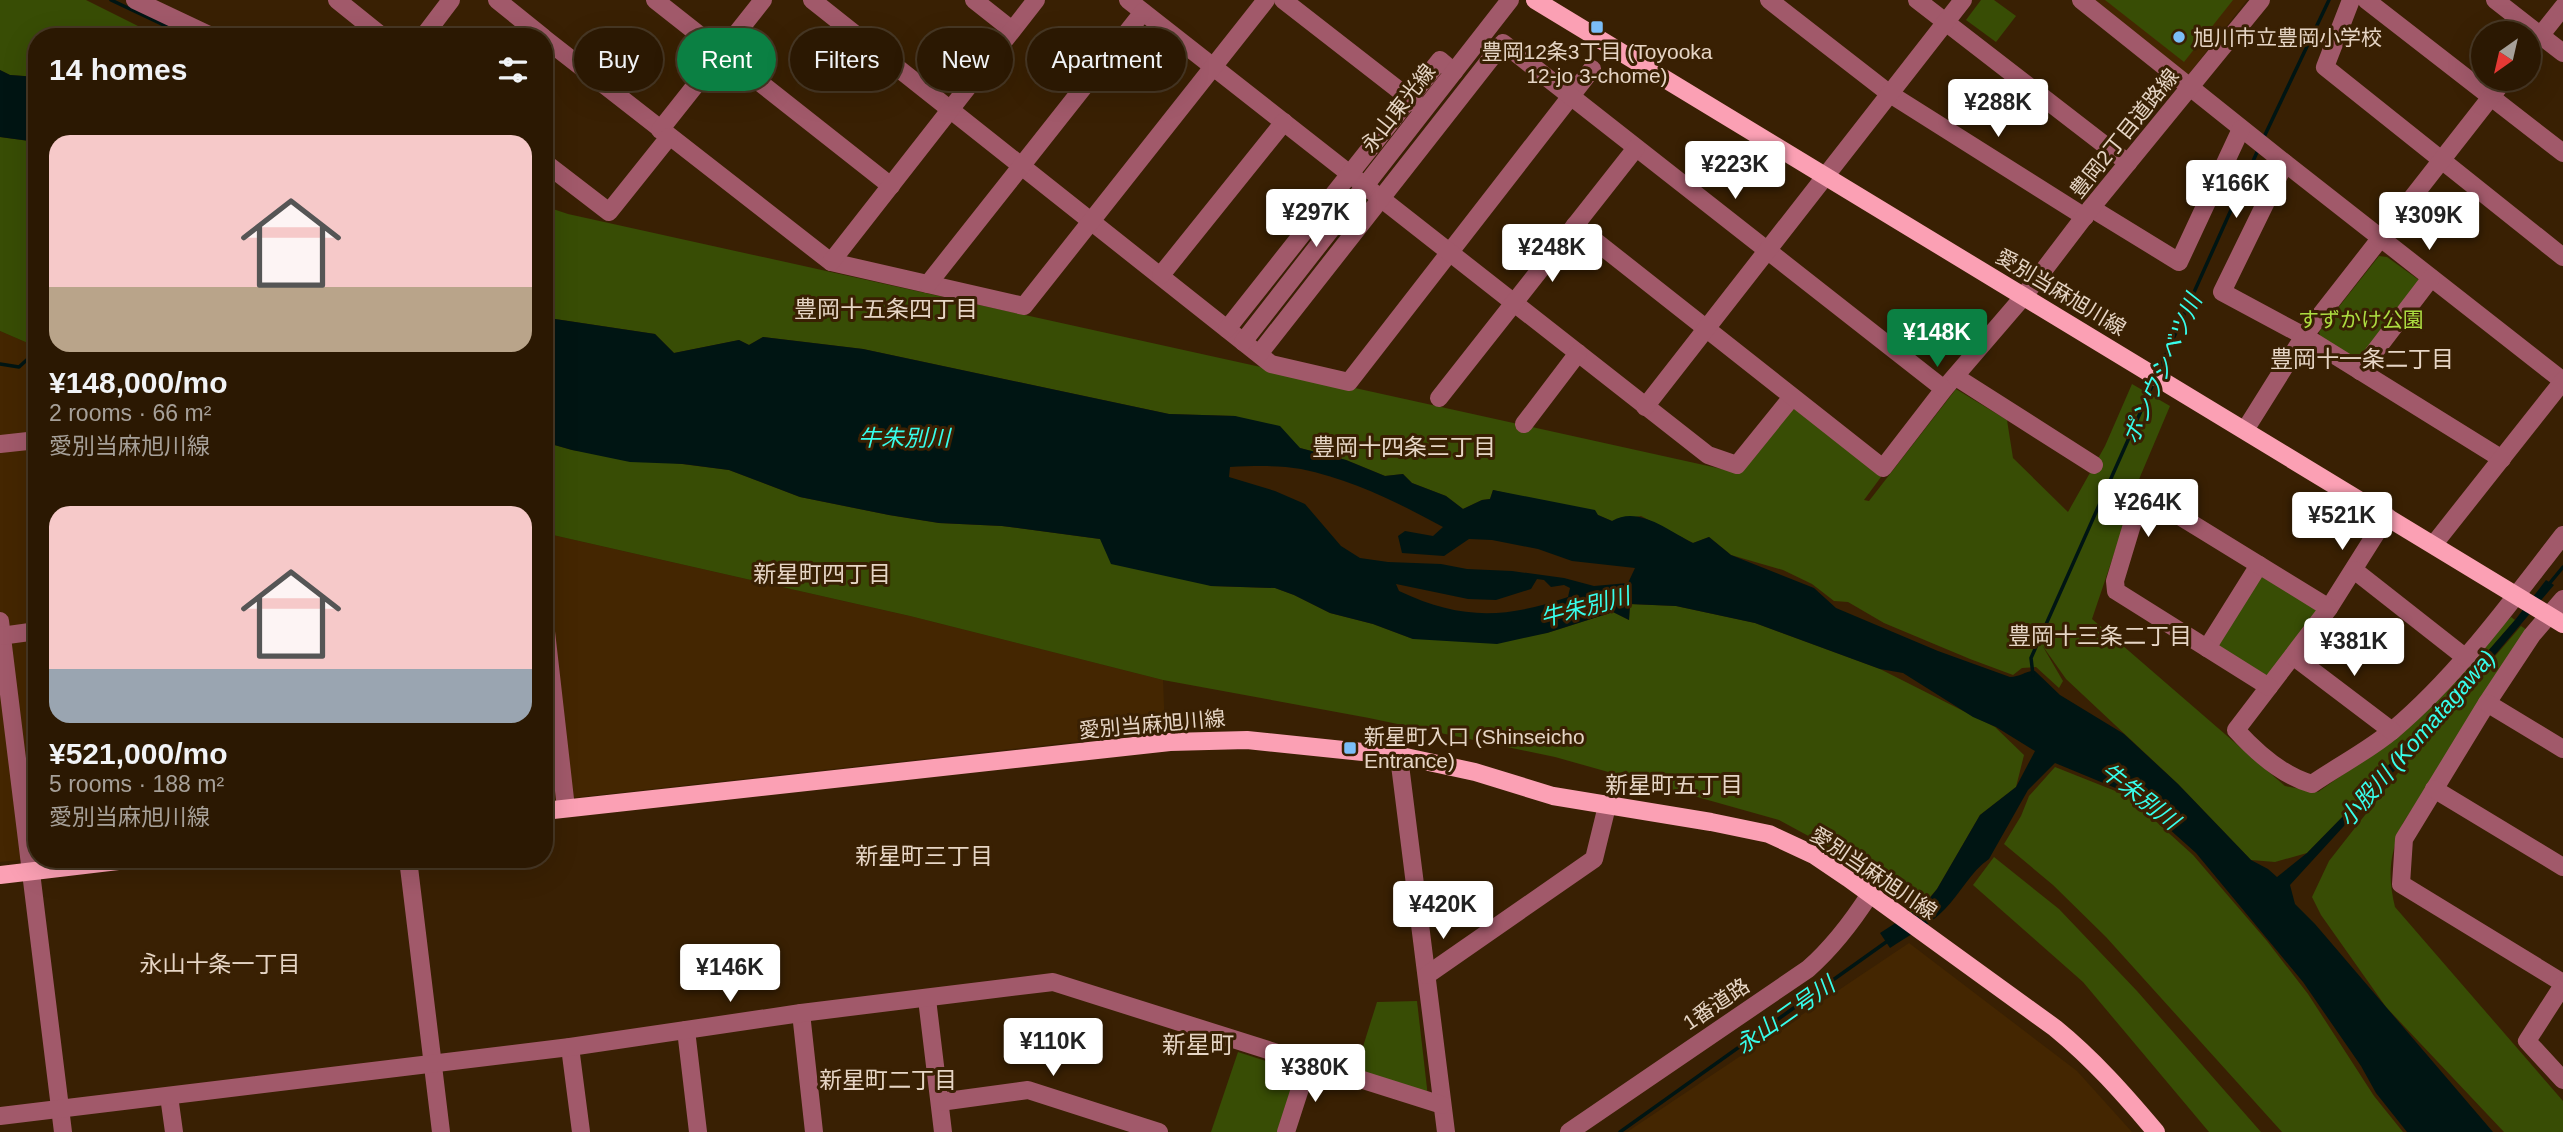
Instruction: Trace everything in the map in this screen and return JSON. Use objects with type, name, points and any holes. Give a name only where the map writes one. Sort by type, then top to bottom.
[{"type":"main road","name":"愛別当麻旭川線","points":[[1535,0],[2552,617]]},
{"type":"main road","name":"愛別当麻旭川線","points":[[553,810],[1170,742],[1247,740],[1401,756],[1475,772],[1553,796],[1712,822],[1769,835],[1814,855],[2085,1052],[2156,1132]]},
{"type":"main road","points":[[0,875],[57,868]]},
{"type":"street","points":[[337,0],[372,28]]},
{"type":"street","points":[[430,28],[451,0]]},
{"type":"street","points":[[497,0],[533,28]]},
{"type":"street","points":[[655,0],[691,28]]},
{"type":"street","points":[[741,28],[763,0]]},
{"type":"street","points":[[812,0],[1271,364],[1349,382],[1592,69]]},
{"type":"street","points":[[974,0],[1009,28]]},
{"type":"street","points":[[1013,29],[1036,0]]},
{"type":"street","points":[[1128,0],[1645,407],[1708,455],[1737,465],[1792,397],[1575,225]]},
{"type":"street","points":[[553,44],[831,262],[1024,306],[1266,0]]},
{"type":"street","points":[[1283,0],[1441,123]]},
{"type":"street","name":"永山東光線","points":[[1243,342],[1510,0]]},
{"type":"street","points":[[1769,0],[1890,94],[2088,213],[2179,262],[2247,134]]},
{"type":"street","points":[[1917,0],[2128,163]]},
{"type":"street","points":[[1645,407],[1963,0]]},
{"type":"street","points":[[2081,0],[2247,134],[2563,381],[2434,544]]},
{"type":"street","name":"豊岡2丁目道路線","points":[[1792,397],[1883,468],[2261,0]]},
{"type":"street","points":[[2351,0],[2325,67],[2563,257]]},
{"type":"street","points":[[2366,0],[2563,153]]},
{"type":"street","points":[[2495,0],[2522,21]]},
{"type":"street","points":[[144,2],[195,28]]},
{"type":"street","points":[[2541,34],[2563,7]]},
{"type":"street","points":[[928,284],[1143,12]]},
{"type":"street","points":[[2541,36],[2563,53]]},
{"type":"street","points":[[1259,354],[1503,43],[1768,250],[1950,383],[2094,466]]},
{"type":"street","points":[[1227,329],[1440,60],[1454,72]]},
{"type":"street","points":[[553,169],[609,212],[695,91]]},
{"type":"street","points":[[771,91],[891,186]]},
{"type":"street","points":[[831,262],[964,91]]},
{"type":"street","points":[[2245,430],[2304,336],[2496,91]]},
{"type":"street","points":[[1161,275],[1283,121]]},
{"type":"street","points":[[1439,398],[1636,148]]},
{"type":"street","points":[[2278,158],[2222,292],[2304,336],[2502,459]]},
{"type":"street","points":[[1288,252],[1320,276]]},
{"type":"street","points":[[2360,371],[2431,278]]},
{"type":"street","points":[[1524,424],[1578,353]]},
{"type":"street","points":[[0,444],[28,441]]},
{"type":"street","points":[[2269,687],[2116,591],[2115,581],[2141,495],[2147,496],[2329,608]]},
{"type":"street","points":[[2388,516],[2329,608],[2236,730],[2248,744],[2294,779],[2312,784],[2392,731],[2466,658],[2520,597],[2563,535]]},
{"type":"street","points":[[2207,648],[2259,565]]},
{"type":"street","points":[[2354,570],[2466,658]]},
{"type":"street","points":[[2563,599],[2552,617],[2532,635],[2404,839],[2401,884],[2563,984],[2527,1041],[2563,1080]]},
{"type":"street","points":[[28,631],[1,631],[28,847]]},
{"type":"street","points":[[2293,656],[2392,731]]},
{"type":"street","points":[[2487,703],[2563,749]]},
{"type":"street","points":[[1396,733],[1401,756],[1446,1132]]},
{"type":"street","points":[[553,735],[566,808]]},
{"type":"street","points":[[2434,789],[2563,867]]},
{"type":"street","points":[[1427,975],[1594,859],[1607,806]]},
{"type":"street","points":[[31,868],[63,1132]]},
{"type":"street","points":[[409,868],[441,1132]]},
{"type":"street","name":"1番道路","points":[[1569,1132],[1808,969],[1828,951],[1856,917],[1870,894]]},
{"type":"street","points":[[0,1116],[570,1047],[801,1013],[1053,982],[1442,1105]]},
{"type":"street","points":[[927,999],[943,1132]]},
{"type":"street","points":[[801,1013],[814,1132]]},
{"type":"street","points":[[686,1030],[698,1132]]},
{"type":"street","points":[[570,1047],[581,1132]]},
{"type":"street","points":[[1286,1132],[1308,1064]]},
{"type":"street","points":[[940,1102],[1028,1090],[1159,1132]]},
{"type":"street","points":[[169,1096],[174,1132]]},
{"type":"shaded area","name":"旭川市立豊岡小学校","points":[[2094,0],[2247,0],[2188,75]]},
{"type":"shaded area","points":[[0,331],[28,343],[28,859],[0,862]]},
{"type":"shaded area","points":[[553,535],[910,616],[1163,680],[1165,732],[553,800]]},
{"type":"shaded area","points":[[1909,943],[2077,1071],[2132,1132],[1627,1132]]},
{"type":"green space","points":[[0,0],[86,0],[142,28],[28,28],[28,76],[10,75],[0,70]]},
{"type":"green space","points":[[1981,0],[1994,0],[2016,16],[1996,42],[1966,20]]},
{"type":"green space","name":"旭川市立豊岡小学校","points":[[2105,0],[2233,0],[2184,62]]},
{"type":"green space","points":[[0,137],[28,141],[28,343],[0,331]]},
{"type":"green space","points":[[553,209],[1740,473],[1737,465],[1792,397],[1883,468],[1881,477],[1864,500],[1869,501],[1956,389],[2007,420],[2013,458],[2068,512],[2105,446],[2132,384],[2170,406],[2140,477],[2092,619],[2285,786],[2318,792],[2379,749],[2439,692],[2511,617],[2515,620],[2353,806],[2307,853],[2275,862],[2251,860],[2178,784],[2066,679],[2042,645],[2063,681],[2059,688],[2036,667],[2022,668],[2013,675],[1970,659],[1884,623],[1848,602],[1834,601],[1812,584],[1783,570],[1731,555],[1709,537],[1693,543],[1641,516],[1612,521],[1598,515],[1493,490],[1490,499],[1463,509],[1446,496],[1412,483],[1403,474],[1385,476],[1346,460],[1300,448],[1290,439],[1235,416],[1169,414],[863,349],[763,337],[749,345],[739,340],[674,353],[655,334],[555,319]]},
{"type":"green space","name":"すずかけ公園","points":[[2379,256],[2387,257],[2419,280],[2358,360],[2320,336],[2319,332]]},
{"type":"green space","points":[[553,445],[572,450],[729,470],[800,497],[889,515],[939,523],[1002,526],[1100,539],[1211,586],[1275,588],[1330,613],[1373,624],[1413,639],[1547,633],[1613,612],[1629,620],[1630,604],[1676,606],[1755,623],[1880,669],[1995,727],[2024,755],[2016,787],[1980,815],[1937,889],[1924,904],[1909,914],[1908,890],[1779,820],[1555,757],[1369,718],[1163,680],[910,616],[553,535]]},
{"type":"green space","points":[[2259,575],[2319,610],[2267,677],[2214,644]]},
{"type":"green space","points":[[2521,626],[2527,630],[2403,823],[2393,854],[2391,884],[2395,907],[2563,1101],[2563,1132],[2504,1132],[2386,1007],[2321,915],[2312,897],[2329,861],[2430,732]]},
{"type":"green space","points":[[2055,767],[2128,796],[2193,855],[2267,941],[2308,994],[2374,1096],[2403,1132],[2282,1132],[2106,937],[2053,885],[2004,844],[2021,816],[2029,796]]},
{"type":"green space","points":[[1994,857],[2059,909],[2137,991],[2261,1132],[2209,1132],[2083,982],[1973,885]]},
{"type":"green space","points":[[1417,1001],[1428,1097],[1355,1072],[1377,1002]]},
{"type":"green space","points":[[1238,1052],[1297,1071],[1277,1132],[1211,1132]]},
{"type":"water","points":[[0,70],[10,75],[28,76],[28,141],[0,137]]},
{"type":"water","name":"牛朱別川","points":[[553,318],[655,334],[674,353],[739,340],[749,345],[763,337],[863,349],[1169,414],[1235,416],[1280,426],[1300,448],[1346,460],[1385,476],[1403,474],[1412,483],[1446,496],[1463,509],[1490,499],[1493,490],[1595,510],[1598,515],[1612,521],[1632,516],[1643,518],[1693,543],[1709,537],[1731,555],[1814,588],[1836,608],[1938,651],[2010,677],[2035,671],[2060,695],[2124,734],[2178,784],[2251,860],[2277,877],[2307,853],[2353,806],[2515,620],[2546,580],[2554,585],[2430,732],[2290,885],[2295,904],[2493,1132],[2407,1132],[2376,1093],[2361,1066],[2303,982],[2196,853],[2130,794],[2055,763],[2028,790],[1989,859],[1950,903],[1933,920],[1890,948],[1880,933],[1925,904],[1937,889],[1980,815],[2016,787],[2035,751],[1996,727],[1973,717],[1903,673],[1880,669],[1755,623],[1676,606],[1630,604],[1629,620],[1613,612],[1547,633],[1497,644],[1413,639],[1373,624],[1330,613],[1275,588],[1211,586],[1111,564],[1100,539],[1002,526],[939,523],[889,515],[800,497],[729,470],[683,464],[630,462],[553,445]],"holes":[[[1257,466],[1320,473],[1374,493],[1443,527],[1433,536],[1405,531],[1398,536],[1402,553],[1444,556],[1469,539],[1492,540],[1538,549],[1572,561],[1635,568],[1628,583],[1594,586],[1564,578],[1512,571],[1360,558],[1341,546],[1305,504],[1275,491],[1229,477],[1230,467]],[[1537,579],[1544,580],[1551,587],[1564,585],[1570,588],[1568,597],[1523,609],[1483,613],[1443,607],[1421,600],[1399,591],[1396,584],[1468,599],[1496,600],[1531,589]]]},
{"type":"waterway","points":[[111,0],[170,28]]},
{"type":"waterway","name":"ポンウシベツ川","points":[[2264,137],[2329,0]]},
{"type":"waterway","name":"ポンウシベツ川","points":[[2159,370],[2258,150]]},
{"type":"waterway","points":[[0,364],[19,367],[28,359]]},
{"type":"waterway","name":"ポンウシベツ川","points":[[2033,675],[2031,658],[2153,384]]},
{"type":"waterway","name":"小股川 (Komatagawa)","points":[[2549,584],[2563,567]]},
{"type":"waterway","name":"永山二号川","points":[[1620,1132],[1889,940]]},
{"type":"place","name":"豊岡12条3丁目 (Toyooka 12-jo 3-chome)","points":[[1597,27]]},
{"type":"place","name":"旭川市立豊岡小学校","points":[[2179,37]]},
{"type":"place","name":"新星町入口 (Shinseicho Entrance)","points":[[1350,748]]},
{"type":"district","name":"豊岡十五条四丁目","points":[[886,309]]},
{"type":"district","name":"豊岡十一条二丁目","points":[[2362,359]]},
{"type":"district","name":"豊岡十四条三丁目","points":[[1404,447]]},
{"type":"district","name":"新星町四丁目","points":[[822,574]]},
{"type":"district","name":"豊岡十三条二丁目","points":[[2100,636]]},
{"type":"district","name":"新星町五丁目","points":[[1674,785]]},
{"type":"district","name":"新星町三丁目","points":[[924,856]]},
{"type":"district","name":"永山十条一丁目","points":[[220,964]]},
{"type":"district","name":"新星町","points":[[1198,1044]]},
{"type":"district","name":"新星町二丁目","points":[[888,1080]]}]
